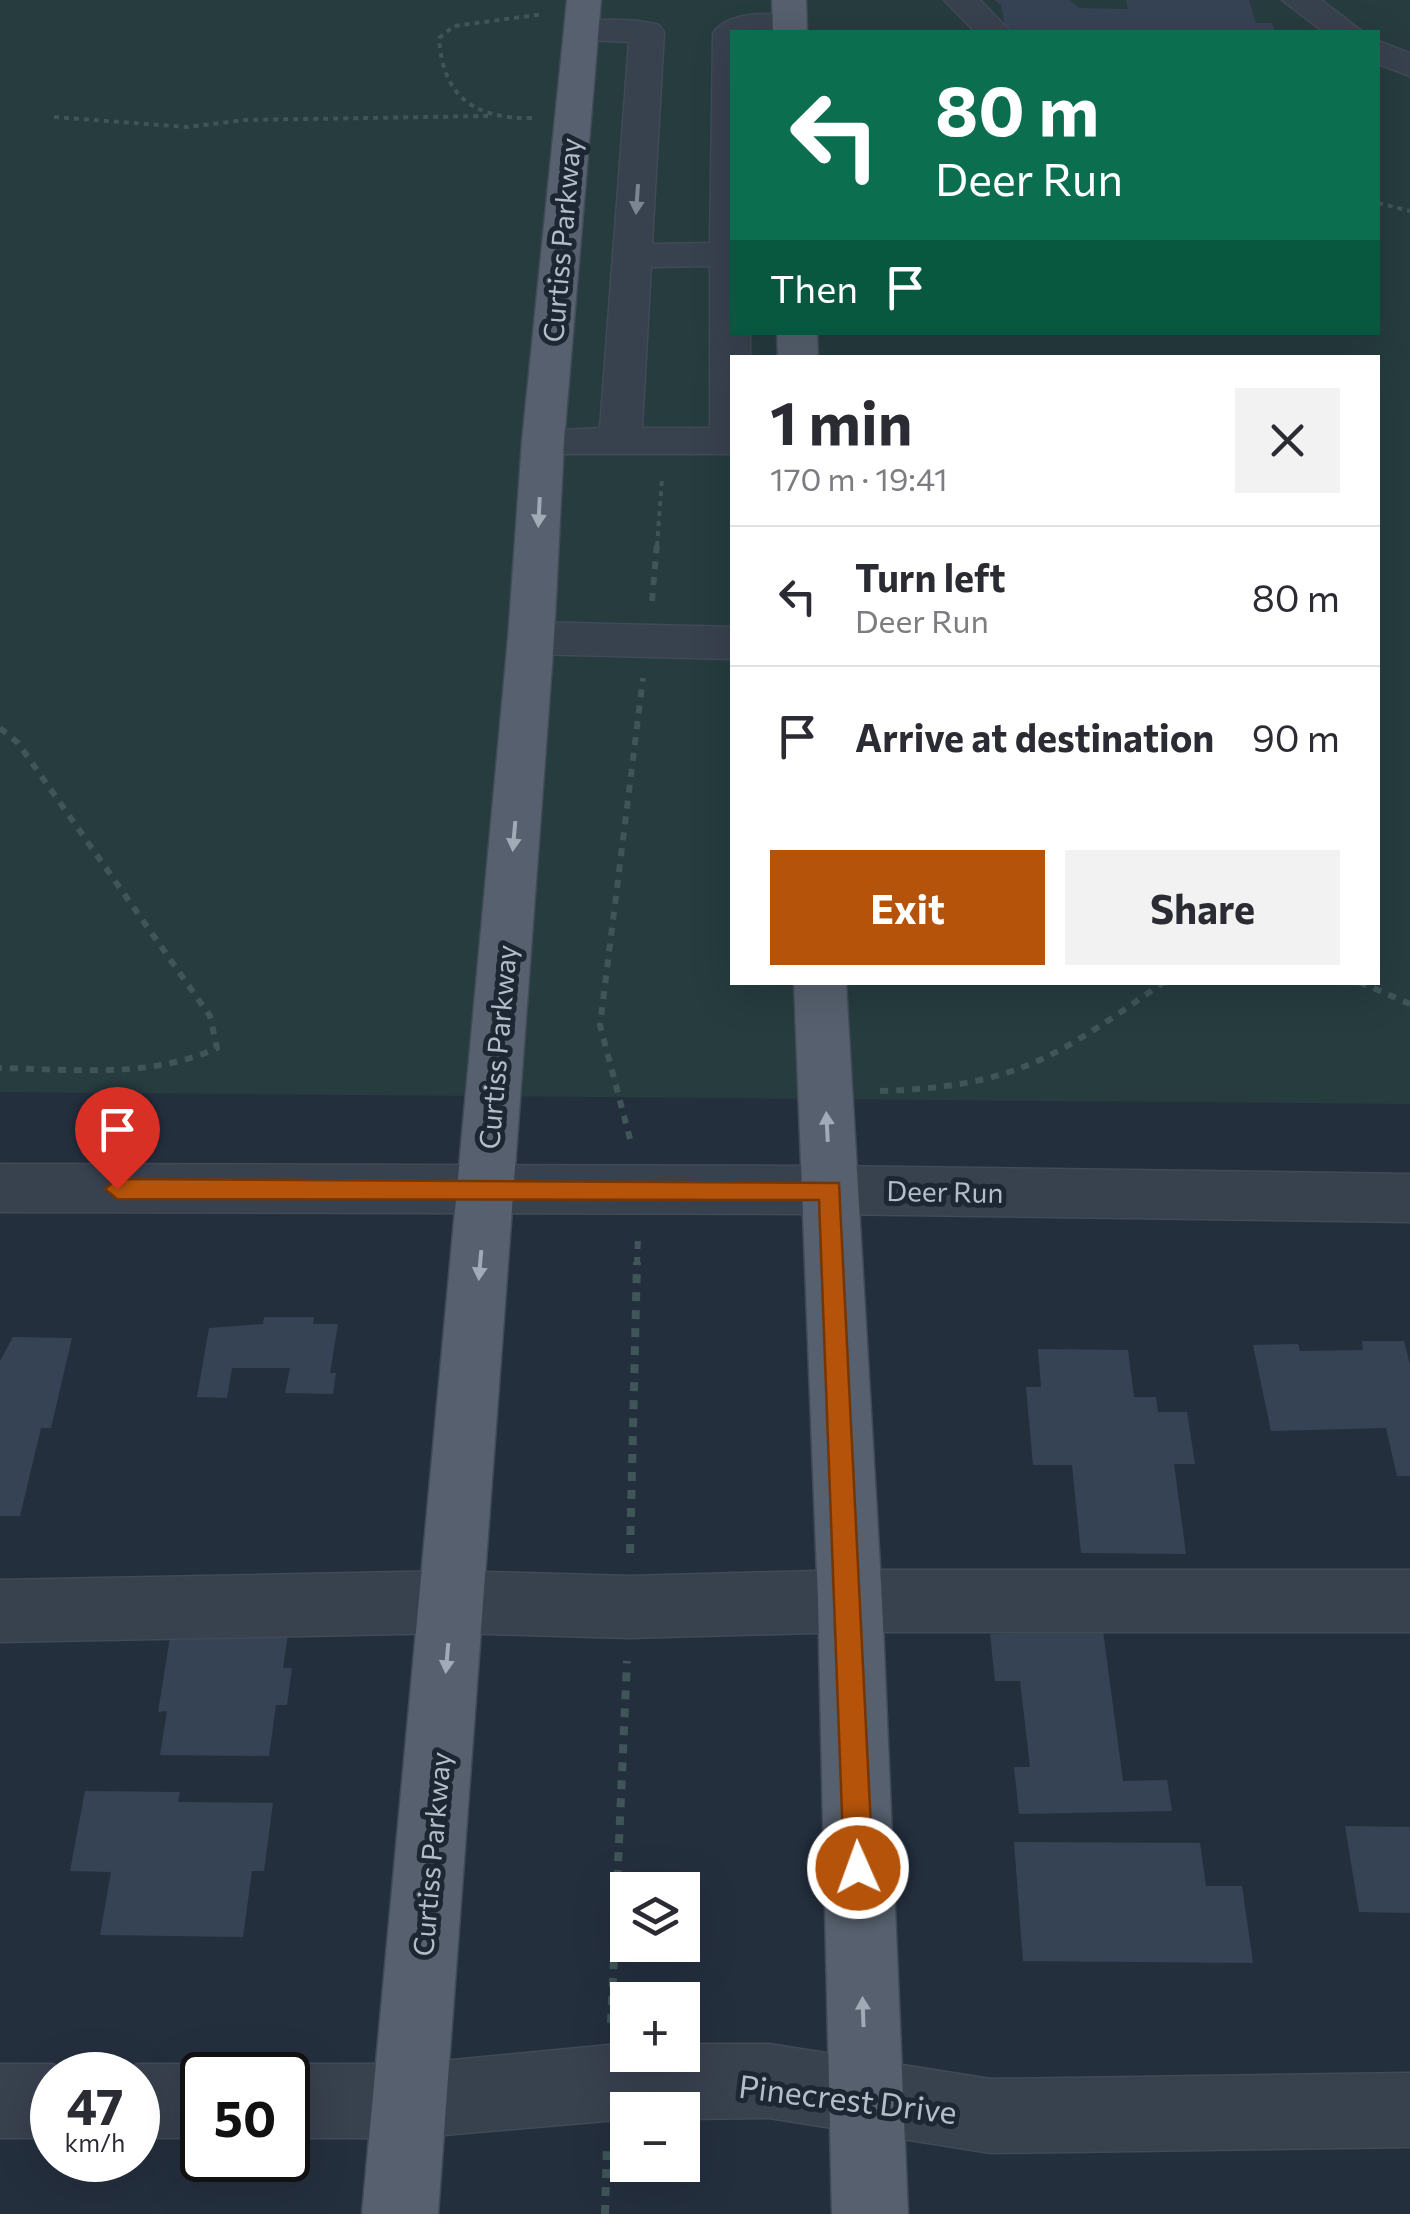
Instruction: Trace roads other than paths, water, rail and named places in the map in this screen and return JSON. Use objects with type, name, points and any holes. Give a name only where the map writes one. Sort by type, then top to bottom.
[{"type":"main road","name":"Curtiss Parkway","points":[[400,2214],[572,119],[572,15]]},
{"type":"main road","points":[[820,985],[850,1600],[870,2214]]},
{"type":"street","points":[[961,0],[992,30]]},
{"type":"street","points":[[1299,0],[1343,30]]},
{"type":"street","points":[[572,15],[647,32],[694,122],[730,254],[632,256]]},
{"type":"street","points":[[736,30],[790,19]]},
{"type":"street","points":[[620,441],[632,256],[694,122],[730,32]]},
{"type":"street","points":[[1380,51],[1410,66]]},
{"type":"street","points":[[543,441],[730,440]]},
{"type":"street","points":[[531,638],[730,642]]},
{"type":"street","name":"Deer Run","points":[[0,1188],[830,1190],[1410,1198]]},
{"type":"street","points":[[0,1611],[452,1602],[629,1607],[850,1600],[1410,1601]]},
{"type":"street","name":"Pinecrest Drive","points":[[310,2101],[410,2101],[609,2082],[769,2081],[991,2116],[1410,2110]]},
{"type":"street","points":[[0,2101],[30,2101]]}]
